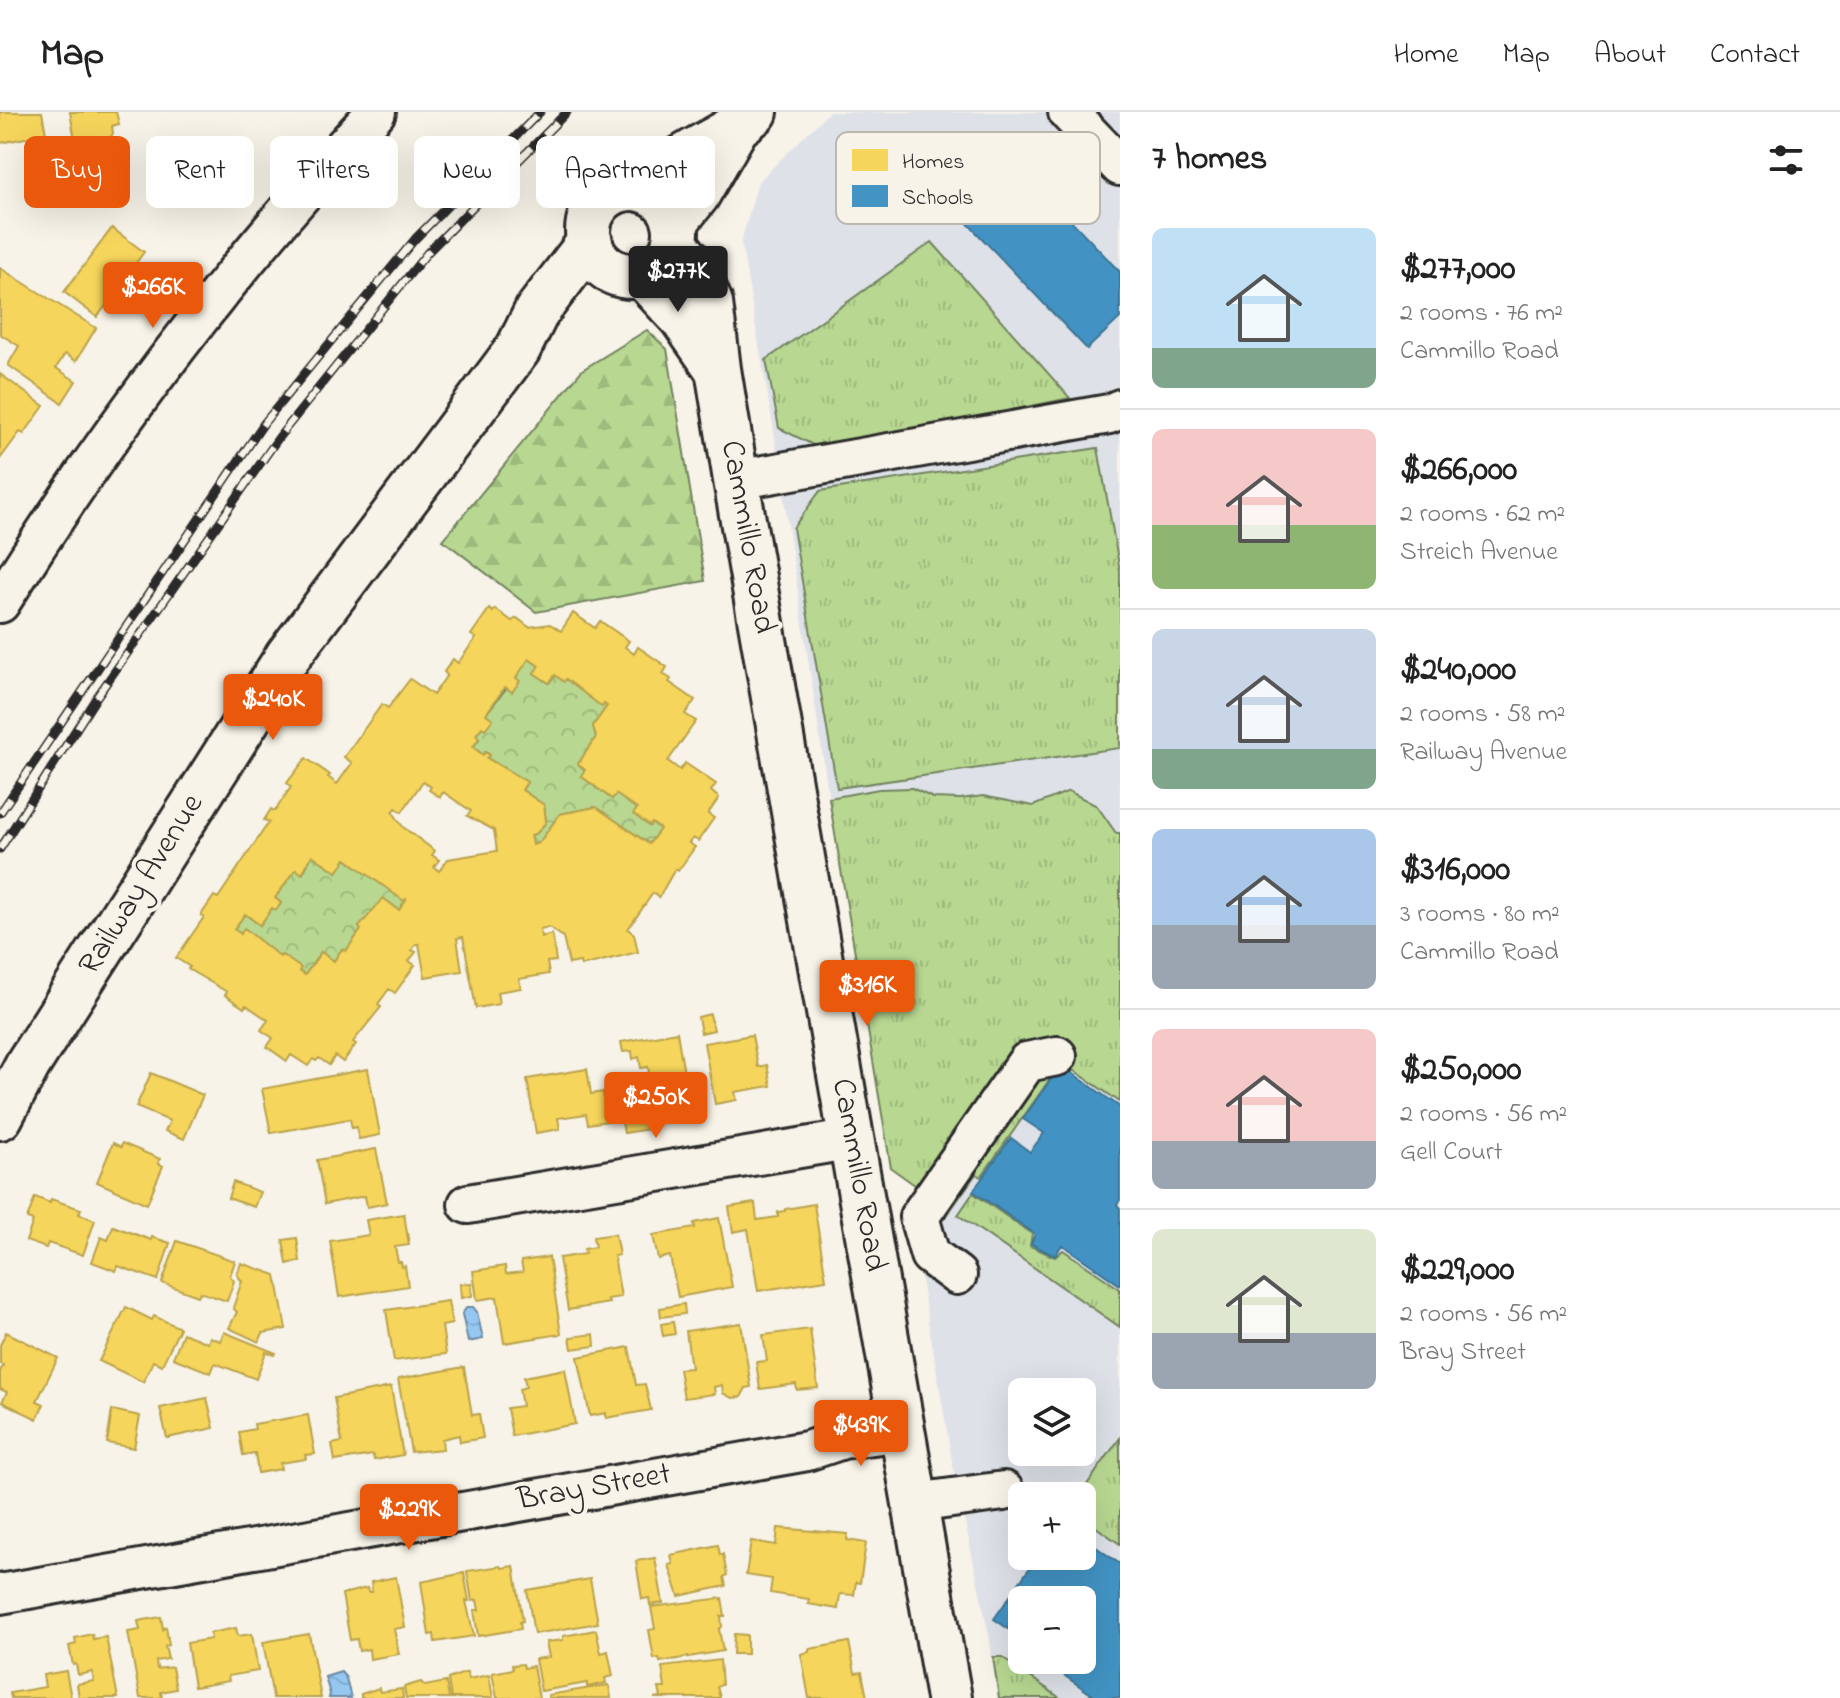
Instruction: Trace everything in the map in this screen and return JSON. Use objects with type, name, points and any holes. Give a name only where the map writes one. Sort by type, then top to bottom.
[{"type":"main road","name":"Railway Avenue","points":[[715,138],[744,122]]},
{"type":"main road","name":"Railway Avenue","points":[[0,1117],[28,1064],[288,656],[518,349],[554,324],[615,263],[666,260],[675,233],[744,122]]},
{"type":"main road","points":[[596,208],[589,222],[615,263]]},
{"type":"main road","points":[[668,208],[675,233]]},
{"type":"main road","name":"Cammillo Road","points":[[675,233],[710,303],[736,480],[949,1698]]},
{"type":"main road","name":"Cammillo Road","points":[[615,263],[682,318],[718,369]]},
{"type":"street","points":[[0,603],[100,452],[169,360],[285,212],[376,112]]},
{"type":"street","points":[[1068,112],[1087,132]]},
{"type":"street","points":[[1100,145],[1120,166]]},
{"type":"street","points":[[736,480],[1078,420],[1120,409]]},
{"type":"street","points":[[957,1275],[930,1255],[919,1217],[1027,1062],[1057,1056]]},
{"type":"street","points":[[468,1204],[853,1139]]},
{"type":"street","name":"Bray Street","points":[[0,1594],[807,1451],[843,1439],[903,1431]]},
{"type":"street","points":[[915,1503],[1004,1491]]},
{"type":"shaded area","points":[[829,112],[1120,112],[1120,1698],[998,1698],[989,1635],[953,1466],[910,1216],[926,1193],[891,1168],[829,798],[774,432],[741,242],[758,182]]},
{"type":"green space","points":[[932,242],[1070,398],[821,449],[779,428],[766,360]]},
{"type":"green space","points":[[647,330],[667,349],[705,581],[536,612],[443,540],[582,370]]},
{"type":"green space","points":[[1098,448],[1120,571],[1120,748],[837,788],[793,528],[820,491]]},
{"type":"green space","points":[[529,659],[539,666],[534,673],[549,683],[555,675],[564,681],[566,679],[601,706],[607,706],[593,726],[596,737],[578,764],[585,770],[581,776],[612,799],[616,794],[637,809],[634,814],[649,826],[652,823],[660,829],[649,844],[596,807],[560,814],[539,843],[533,845],[531,835],[537,833],[546,822],[544,805],[522,790],[527,782],[487,758],[489,755],[486,752],[483,755],[473,747],[479,739],[476,735],[492,719],[486,714]]},
{"type":"green space","points":[[912,788],[933,798],[983,796],[1033,806],[1069,791],[1097,806],[1116,833],[1120,833],[1120,1102],[1062,1062],[981,1177],[976,1174],[945,1218],[932,1227],[1059,1045],[926,1193],[891,1168],[829,798],[879,789]]},
{"type":"green space","points":[[312,855],[337,872],[346,859],[404,900],[407,898],[399,910],[384,899],[359,927],[361,930],[346,951],[342,949],[334,961],[321,952],[305,975],[299,971],[300,968],[282,955],[280,957],[245,929],[241,934],[234,929],[245,914],[260,925],[272,908],[276,910],[281,903],[275,898],[296,869],[303,873]]},
{"type":"green space","points":[[973,1193],[1032,1234],[1030,1246],[1055,1257],[1063,1250],[1120,1289],[1120,1327],[958,1215]]},
{"type":"green space","points":[[1120,1438],[1120,1544],[1096,1527],[1096,1482],[1089,1482]]},
{"type":"green space","points":[[993,1657],[1002,1657],[1008,1661],[1008,1674],[1026,1674],[1060,1698],[999,1698]]},
{"type":"water","points":[[467,1307],[473,1307],[477,1312],[483,1339],[468,1342],[462,1314]]},
{"type":"water","points":[[341,1672],[346,1678],[351,1698],[329,1698],[325,1677]]},
{"type":"building: Homes","points":[[0,112],[42,112],[46,134],[0,143]]},
{"type":"building: Homes","points":[[70,112],[116,112],[119,124],[112,126],[112,136],[74,136]]},
{"type":"building: Homes","points":[[112,228],[144,252],[136,263],[145,270],[123,299],[116,293],[97,317],[64,292]]},
{"type":"building: Homes","points":[[0,268],[96,328],[76,361],[65,354],[56,368],[76,381],[62,403],[8,365],[19,346],[0,334]]},
{"type":"building: Homes","points":[[0,374],[44,406],[24,434],[20,432],[0,459]]},
{"type":"building: Homes","points":[[489,609],[493,612],[495,609],[512,621],[517,618],[529,627],[550,624],[561,631],[573,613],[595,628],[600,621],[629,641],[625,647],[634,654],[638,647],[667,667],[663,674],[671,679],[669,682],[695,700],[685,714],[696,721],[668,761],[680,770],[685,763],[716,784],[711,791],[719,798],[708,814],[714,818],[698,841],[693,838],[689,843],[695,847],[678,871],[675,869],[659,897],[653,893],[628,929],[634,934],[638,952],[581,966],[580,962],[569,964],[563,937],[549,927],[540,929],[541,937],[552,934],[556,961],[547,962],[549,974],[519,979],[521,988],[497,992],[499,1004],[476,1008],[463,937],[457,938],[462,971],[425,977],[419,944],[416,944],[412,950],[416,952],[409,961],[415,965],[395,993],[389,989],[378,1004],[381,1007],[353,1042],[356,1044],[343,1062],[335,1056],[329,1065],[319,1058],[316,1061],[313,1059],[308,1066],[291,1055],[287,1061],[267,1047],[273,1038],[261,1030],[268,1020],[246,1005],[244,1008],[225,995],[227,992],[188,969],[190,967],[176,958],[204,917],[201,915],[214,896],[218,898],[269,822],[264,820],[271,809],[275,811],[291,787],[287,783],[306,758],[337,784],[352,763],[344,757],[382,704],[388,708],[410,679],[433,695],[447,675],[444,672],[453,659],[458,663],[476,638],[471,635]],"holes":[[[529,659],[539,666],[534,673],[549,683],[555,675],[564,682],[566,679],[602,707],[604,704],[607,706],[593,726],[596,737],[578,764],[585,770],[581,776],[612,799],[616,794],[637,809],[633,814],[660,829],[649,844],[596,807],[560,814],[539,843],[533,845],[531,835],[537,833],[546,822],[544,805],[522,790],[527,782],[487,758],[490,755],[485,752],[483,755],[473,747],[479,738],[476,735],[493,719],[486,714],[505,687],[512,692],[520,681],[516,678]],[[423,781],[431,787],[429,790],[440,797],[443,792],[471,811],[467,816],[494,830],[497,851],[448,859],[439,871],[434,867],[439,860],[432,855],[435,851],[403,827],[393,812],[396,808],[402,812]],[[312,855],[337,872],[346,859],[404,901],[407,898],[399,910],[383,898],[359,927],[361,930],[346,951],[342,949],[334,961],[321,952],[305,975],[299,971],[301,968],[282,955],[280,957],[244,928],[241,934],[234,929],[245,914],[260,925],[272,908],[276,910],[281,903],[275,898],[296,869],[302,874]]]},
{"type":"building: Homes","points":[[710,1014],[714,1030],[701,1033],[698,1017]]},
{"type":"building: Homes","points":[[677,1032],[688,1097],[665,1101],[666,1106],[652,1109],[656,1128],[624,1133],[618,1102],[639,1096],[638,1088],[651,1086],[648,1067],[641,1068],[639,1057],[633,1059],[632,1051],[623,1052],[621,1042]]},
{"type":"building: Homes","points":[[752,1035],[758,1067],[767,1065],[771,1086],[735,1092],[737,1100],[715,1104],[704,1043]]},
{"type":"building: Homes","points":[[368,1069],[380,1135],[359,1139],[350,1119],[271,1133],[262,1089]]},
{"type":"building: Homes","points":[[587,1069],[591,1094],[603,1092],[608,1121],[588,1124],[586,1114],[558,1118],[560,1129],[536,1133],[527,1079]]},
{"type":"building: Homes","points":[[151,1073],[203,1095],[184,1139],[165,1131],[170,1121],[136,1107]]},
{"type":"building: Homes","points":[[113,1143],[121,1147],[122,1143],[160,1159],[158,1163],[163,1166],[147,1204],[97,1182]]},
{"type":"building: Homes","points":[[376,1149],[387,1203],[367,1207],[365,1196],[325,1204],[317,1160]]},
{"type":"building: Homes","points":[[233,1182],[260,1192],[254,1207],[228,1198]]},
{"type":"building: Homes","points":[[35,1197],[81,1209],[79,1214],[95,1220],[83,1255],[48,1243],[46,1248],[26,1241],[33,1221],[27,1219]]},
{"type":"building: Homes","points":[[755,1203],[757,1220],[778,1217],[778,1212],[785,1209],[814,1204],[826,1280],[758,1291],[748,1229],[733,1232],[729,1207]]},
{"type":"building: Homes","points":[[404,1214],[409,1245],[395,1247],[398,1262],[405,1266],[408,1286],[339,1297],[330,1241],[369,1235],[366,1220]]},
{"type":"building: Homes","points":[[719,1218],[732,1287],[678,1297],[670,1256],[658,1259],[653,1235],[695,1228],[694,1223]]},
{"type":"building: Homes","points":[[113,1226],[151,1240],[152,1237],[170,1243],[158,1280],[118,1266],[116,1271],[92,1262],[101,1237],[108,1240]]},
{"type":"building: Homes","points":[[615,1234],[619,1255],[614,1256],[621,1297],[607,1299],[609,1303],[568,1310],[559,1258],[585,1254],[584,1249],[595,1247],[593,1237]]},
{"type":"building: Homes","points":[[297,1238],[300,1261],[287,1264],[283,1240]]},
{"type":"building: Homes","points":[[177,1241],[235,1261],[230,1276],[234,1281],[227,1301],[200,1292],[198,1296],[162,1283]]},
{"type":"building: Homes","points":[[549,1257],[561,1334],[504,1343],[497,1297],[477,1300],[473,1271],[505,1266],[506,1274],[523,1272],[521,1261]]},
{"type":"building: Homes","points":[[241,1263],[276,1275],[286,1329],[263,1333],[259,1342],[229,1328],[237,1312],[233,1308],[242,1281],[237,1275]]},
{"type":"building: Homes","points":[[471,1283],[472,1296],[461,1298],[460,1284]]},
{"type":"building: Homes","points":[[448,1301],[452,1324],[442,1326],[446,1354],[394,1361],[386,1310]]},
{"type":"building: Homes","points":[[684,1304],[685,1314],[661,1317],[660,1308]]},
{"type":"building: Homes","points":[[126,1307],[152,1320],[154,1316],[180,1328],[162,1365],[153,1361],[143,1382],[99,1361]]},
{"type":"building: Homes","points":[[673,1322],[675,1334],[663,1336],[661,1324]]},
{"type":"building: Homes","points":[[741,1323],[751,1387],[746,1388],[741,1397],[732,1398],[723,1393],[722,1385],[714,1387],[715,1394],[684,1398],[679,1369],[691,1368],[686,1331]]},
{"type":"building: Homes","points":[[810,1329],[818,1388],[797,1390],[796,1384],[760,1389],[756,1362],[767,1361],[763,1335]]},
{"type":"building: Homes","points":[[6,1332],[58,1358],[37,1401],[44,1404],[37,1419],[2,1402],[7,1392],[0,1389],[3,1365],[0,1364],[0,1345]]},
{"type":"building: Homes","points":[[224,1332],[276,1353],[266,1352],[256,1379],[215,1363],[211,1373],[173,1358],[183,1333],[208,1343],[210,1337],[220,1341]]},
{"type":"building: Homes","points":[[594,1334],[595,1346],[572,1349],[570,1337]]},
{"type":"building: Homes","points":[[629,1347],[636,1385],[645,1384],[651,1410],[606,1418],[606,1413],[590,1416],[578,1357]]},
{"type":"building: Homes","points":[[464,1367],[472,1415],[479,1414],[483,1438],[460,1442],[459,1435],[442,1439],[443,1449],[411,1452],[398,1379]]},
{"type":"building: Homes","points":[[565,1369],[575,1424],[512,1436],[507,1408],[522,1406],[519,1389],[526,1387],[524,1377]]},
{"type":"building: Homes","points":[[391,1387],[403,1455],[374,1460],[373,1455],[335,1461],[332,1444],[342,1442],[334,1398]]},
{"type":"building: Homes","points":[[207,1398],[214,1428],[167,1438],[160,1408]]},
{"type":"building: Homes","points":[[112,1410],[140,1416],[134,1448],[107,1443]]},
{"type":"building: Homes","points":[[308,1415],[315,1454],[305,1455],[306,1459],[280,1463],[281,1469],[258,1473],[255,1453],[243,1455],[239,1432],[255,1429],[254,1424]]},
{"type":"building: Homes","points":[[778,1528],[848,1534],[847,1540],[866,1543],[860,1583],[856,1582],[854,1595],[840,1594],[838,1609],[808,1604],[809,1599],[770,1593],[772,1579],[746,1575],[751,1541],[776,1545]]},
{"type":"building: Homes","points":[[718,1545],[720,1555],[723,1554],[726,1586],[679,1596],[669,1565],[673,1564],[671,1555]]},
{"type":"building: Homes","points":[[655,1558],[663,1603],[650,1605],[649,1598],[642,1599],[636,1561]]},
{"type":"building: Homes","points":[[514,1566],[523,1621],[520,1622],[521,1629],[478,1636],[474,1610],[479,1610],[477,1600],[472,1601],[467,1571]]},
{"type":"building: Homes","points":[[464,1573],[469,1601],[466,1601],[474,1636],[435,1642],[434,1634],[429,1635],[421,1582]]},
{"type":"building: Homes","points":[[396,1577],[405,1627],[394,1629],[399,1654],[370,1659],[369,1649],[359,1651],[357,1639],[350,1640],[342,1594],[367,1588],[368,1592],[372,1592],[371,1582]]},
{"type":"building: Homes","points":[[590,1579],[598,1623],[534,1634],[527,1590]]},
{"type":"building: Homes","points":[[722,1598],[725,1616],[721,1616],[722,1627],[719,1629],[723,1651],[660,1662],[659,1658],[654,1659],[649,1630],[655,1629],[651,1607]]},
{"type":"building: Homes","points":[[161,1617],[169,1645],[165,1646],[168,1659],[156,1661],[157,1669],[172,1667],[176,1689],[161,1692],[162,1698],[140,1698],[128,1632],[140,1630],[138,1621]]},
{"type":"building: Homes","points":[[236,1628],[238,1636],[252,1634],[258,1671],[228,1676],[229,1681],[194,1687],[187,1643],[211,1639],[210,1633]]},
{"type":"building: Homes","points":[[596,1630],[601,1653],[608,1651],[613,1676],[605,1678],[606,1683],[587,1687],[587,1683],[541,1691],[535,1659],[549,1657],[546,1642]]},
{"type":"building: Homes","points":[[92,1634],[93,1639],[106,1637],[118,1698],[79,1698],[77,1684],[94,1681],[92,1672],[78,1675],[69,1646],[76,1644],[75,1638]]},
{"type":"building: Homes","points":[[309,1634],[321,1698],[273,1698],[263,1642]]},
{"type":"building: Homes","points":[[734,1634],[747,1635],[747,1654],[733,1654]]},
{"type":"building: Homes","points":[[849,1642],[855,1673],[862,1672],[867,1698],[809,1698],[801,1654],[809,1652],[809,1649]]},
{"type":"building: Homes","points":[[720,1660],[722,1685],[717,1686],[720,1698],[654,1698],[661,1697],[659,1688],[665,1688],[662,1667]]},
{"type":"building: Homes","points":[[523,1664],[524,1668],[533,1666],[539,1698],[497,1698],[492,1673]]},
{"type":"building: Homes","points":[[66,1671],[71,1698],[11,1698],[10,1693],[45,1687],[43,1675]]},
{"type":"building: Homes","points":[[467,1672],[468,1679],[489,1675],[493,1698],[451,1698],[448,1679]]},
{"type":"building: Homes","points":[[421,1682],[425,1686],[446,1682],[449,1698],[406,1698],[404,1687]]},
{"type":"building: Homes","points":[[609,1685],[611,1698],[548,1698],[548,1695]]},
{"type":"building: Homes","points":[[379,1688],[380,1692],[402,1689],[403,1698],[361,1698],[361,1694]]},
{"type":"building: Schools","points":[[968,224],[1075,224],[1120,272],[1120,318],[1087,349]]},
{"type":"building: Schools","points":[[1061,1065],[1120,1107],[1120,1200],[1117,1205],[1120,1208],[1120,1285],[1064,1246],[1055,1256],[1031,1244],[1035,1234],[973,1191],[1011,1138],[1030,1152],[1044,1133],[1023,1119]]},
{"type":"building: Schools","points":[[1096,1547],[1120,1564],[1120,1698],[1097,1698],[1062,1674],[1096,1674],[1096,1586],[1017,1586],[1028,1570],[1096,1570]]},
{"type":"building: Schools","points":[[1008,1599],[1008,1628],[994,1619]]},
{"type":"railway","points":[[0,813],[264,423],[415,239],[540,112]]},
{"type":"railway","points":[[0,849],[96,698],[279,437],[427,253],[567,112]]}]
